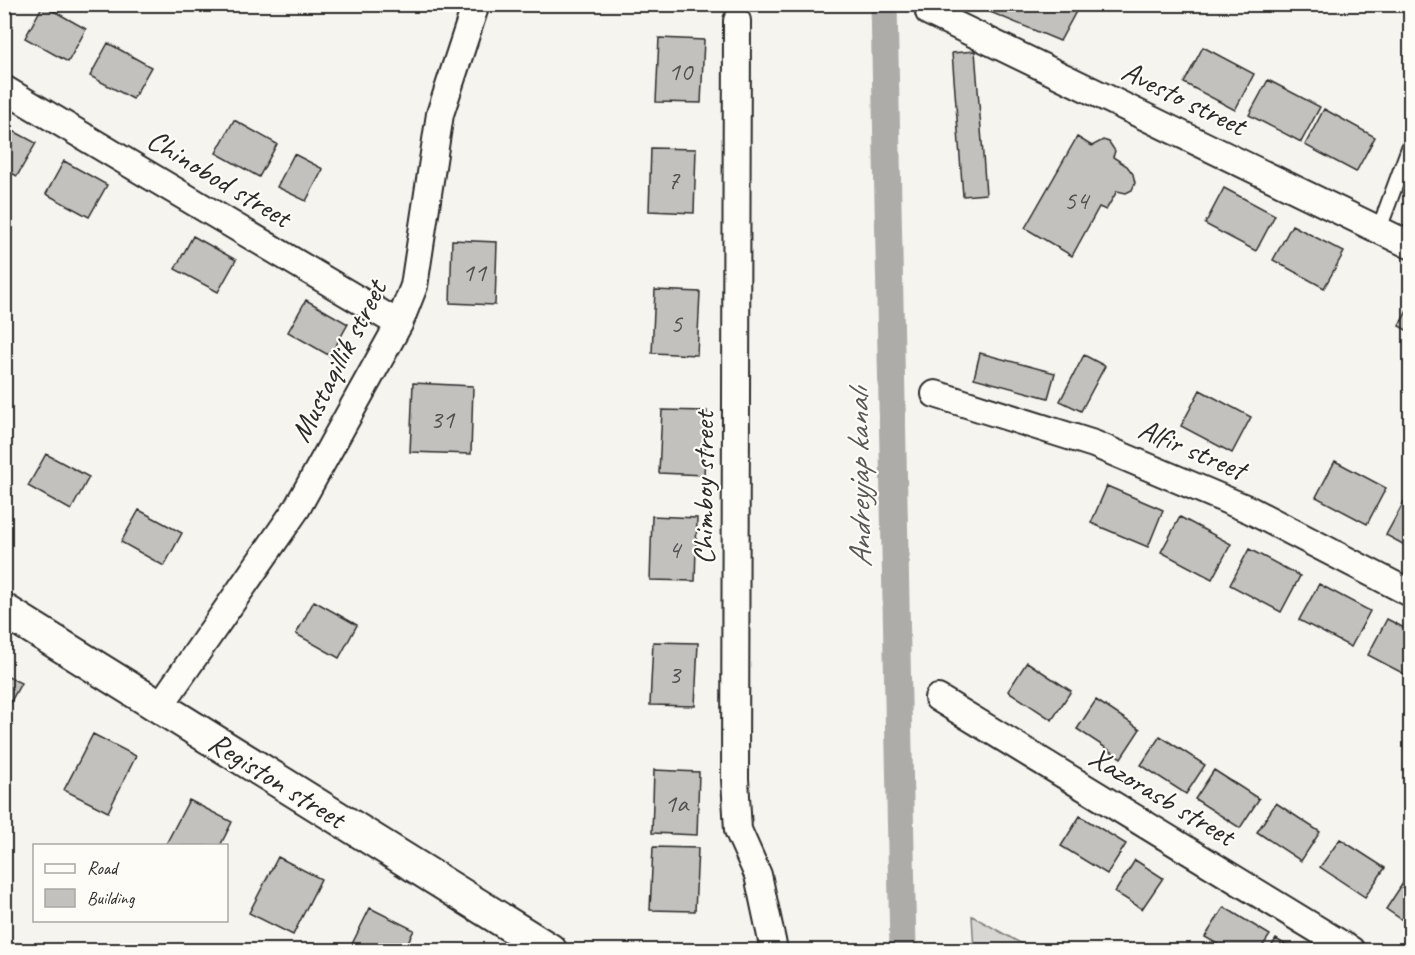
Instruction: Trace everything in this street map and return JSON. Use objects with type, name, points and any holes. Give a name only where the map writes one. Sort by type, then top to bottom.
[{"type":"street","name":"Mustaqillik street","points":[[160,706],[297,508],[399,324],[414,286],[440,114],[476,4]]},
{"type":"street","name":"Avesto street","points":[[929,12],[1410,245]]},
{"type":"street","name":"Chimboy street","points":[[737,21],[735,778],[738,830],[758,875],[774,951]]},
{"type":"street","name":"Chinobod street","points":[[4,89],[399,324]]},
{"type":"street","name":"Alfir street","points":[[935,394],[1094,444],[1250,510],[1410,593]]},
{"type":"street","name":"Registon street","points":[[4,610],[550,951]]},
{"type":"street","name":"Xazorasb street","points":[[938,699],[1351,951]]},
{"type":"lane","points":[[1379,229],[1410,145]]},
{"type":"shaded area","points":[[972,916],[1033,950],[974,950]]},
{"type":"building","points":[[971,4],[1080,4],[1060,41]]},
{"type":"building","points":[[43,5],[86,29],[68,62],[25,38]]},
{"type":"building","points":[[659,38],[704,40],[701,103],[656,102]]},
{"type":"building","points":[[108,43],[151,67],[133,99],[90,76]]},
{"type":"building","points":[[1203,47],[1254,74],[1235,110],[1184,83]]},
{"type":"building","points":[[975,51],[986,194],[963,196],[952,53]]},
{"type":"building","points":[[1268,80],[1320,107],[1301,142],[1249,115]]},
{"type":"building","points":[[1324,109],[1375,137],[1356,172],[1305,145]]},
{"type":"building","points":[[234,120],[277,144],[259,177],[216,153]]},
{"type":"building","points":[[4,126],[36,143],[17,176],[4,169]]},
{"type":"building","points":[[1077,137],[1092,146],[1103,140],[1109,142],[1115,151],[1113,157],[1127,166],[1133,174],[1135,183],[1132,190],[1126,193],[1117,191],[1106,210],[1099,207],[1072,256],[1025,228]]},
{"type":"building","points":[[651,148],[696,149],[694,213],[649,211]]},
{"type":"building","points":[[294,154],[323,169],[306,201],[277,187]]},
{"type":"building","points":[[64,161],[107,185],[89,217],[46,194]]},
{"type":"building","points":[[1224,188],[1275,215],[1256,251],[1205,224]]},
{"type":"building","points":[[1292,225],[1344,252],[1324,288],[1273,260]]},
{"type":"building","points":[[193,236],[236,260],[218,292],[175,269]]},
{"type":"building","points":[[452,240],[497,242],[495,305],[450,303]]},
{"type":"building","points":[[655,290],[700,292],[697,355],[652,353]]},
{"type":"building","points":[[306,300],[348,324],[330,356],[288,332]]},
{"type":"building","points":[[1410,305],[1410,332],[1399,326]]},
{"type":"building","points":[[980,353],[1055,373],[1048,398],[974,378]]},
{"type":"building","points":[[1084,355],[1105,366],[1081,411],[1060,401]]},
{"type":"building","points":[[413,383],[473,386],[471,454],[410,452]]},
{"type":"building","points":[[1200,390],[1251,417],[1232,453],[1181,426]]},
{"type":"building","points":[[662,410],[707,411],[704,475],[659,473]]},
{"type":"building","points":[[46,454],[89,477],[71,510],[28,486]]},
{"type":"building","points":[[1335,461],[1386,488],[1367,524],[1316,497]]},
{"type":"building","points":[[1107,486],[1163,510],[1148,547],[1091,523]]},
{"type":"building","points":[[1405,500],[1410,503],[1410,548],[1386,535]]},
{"type":"building","points":[[139,510],[182,533],[164,566],[121,542]]},
{"type":"building","points":[[652,516],[697,518],[695,581],[650,580]]},
{"type":"building","points":[[1180,517],[1231,544],[1212,579],[1161,552]]},
{"type":"building","points":[[1249,549],[1300,576],[1281,612],[1230,585]]},
{"type":"building","points":[[1319,584],[1370,611],[1351,647],[1299,620]]},
{"type":"building","points":[[314,601],[357,625],[339,658],[296,634]]},
{"type":"building","points":[[1387,619],[1410,631],[1410,677],[1368,655]]},
{"type":"building","points":[[653,642],[698,643],[695,706],[650,705]]},
{"type":"building","points":[[1027,662],[1071,691],[1052,720],[1008,691]]},
{"type":"building","points":[[4,675],[21,683],[4,714]]},
{"type":"building","points":[[1096,700],[1140,729],[1121,758],[1077,729]]},
{"type":"building","points":[[93,734],[136,756],[108,812],[64,790]]},
{"type":"building","points":[[1160,736],[1205,765],[1186,794],[1141,765]]},
{"type":"building","points":[[654,770],[699,772],[697,835],[652,833]]},
{"type":"building","points":[[1214,770],[1259,799],[1240,828],[1195,799]]},
{"type":"building","points":[[189,800],[232,822],[221,844],[166,844]]},
{"type":"building","points":[[1276,803],[1320,832],[1301,861],[1257,832]]},
{"type":"building","points":[[1080,816],[1126,844],[1107,874],[1061,846]]},
{"type":"building","points":[[1340,839],[1385,868],[1365,897],[1320,867]]},
{"type":"building","points":[[653,847],[698,848],[695,911],[650,910]]},
{"type":"building","points":[[278,857],[321,879],[293,935],[249,913]]},
{"type":"building","points":[[1135,860],[1163,878],[1142,909],[1115,892]]},
{"type":"building","points":[[1405,880],[1410,883],[1410,925],[1386,909]]},
{"type":"building","points":[[1224,907],[1270,935],[1260,950],[1228,950],[1205,937]]},
{"type":"building","points":[[370,908],[414,930],[404,950],[349,950]]},
{"type":"building","points":[[1276,939],[1294,950],[1269,950]]},
{"type":"waterway","name":"Andreyjap kanalı","points":[[884,4],[903,950]]}]
